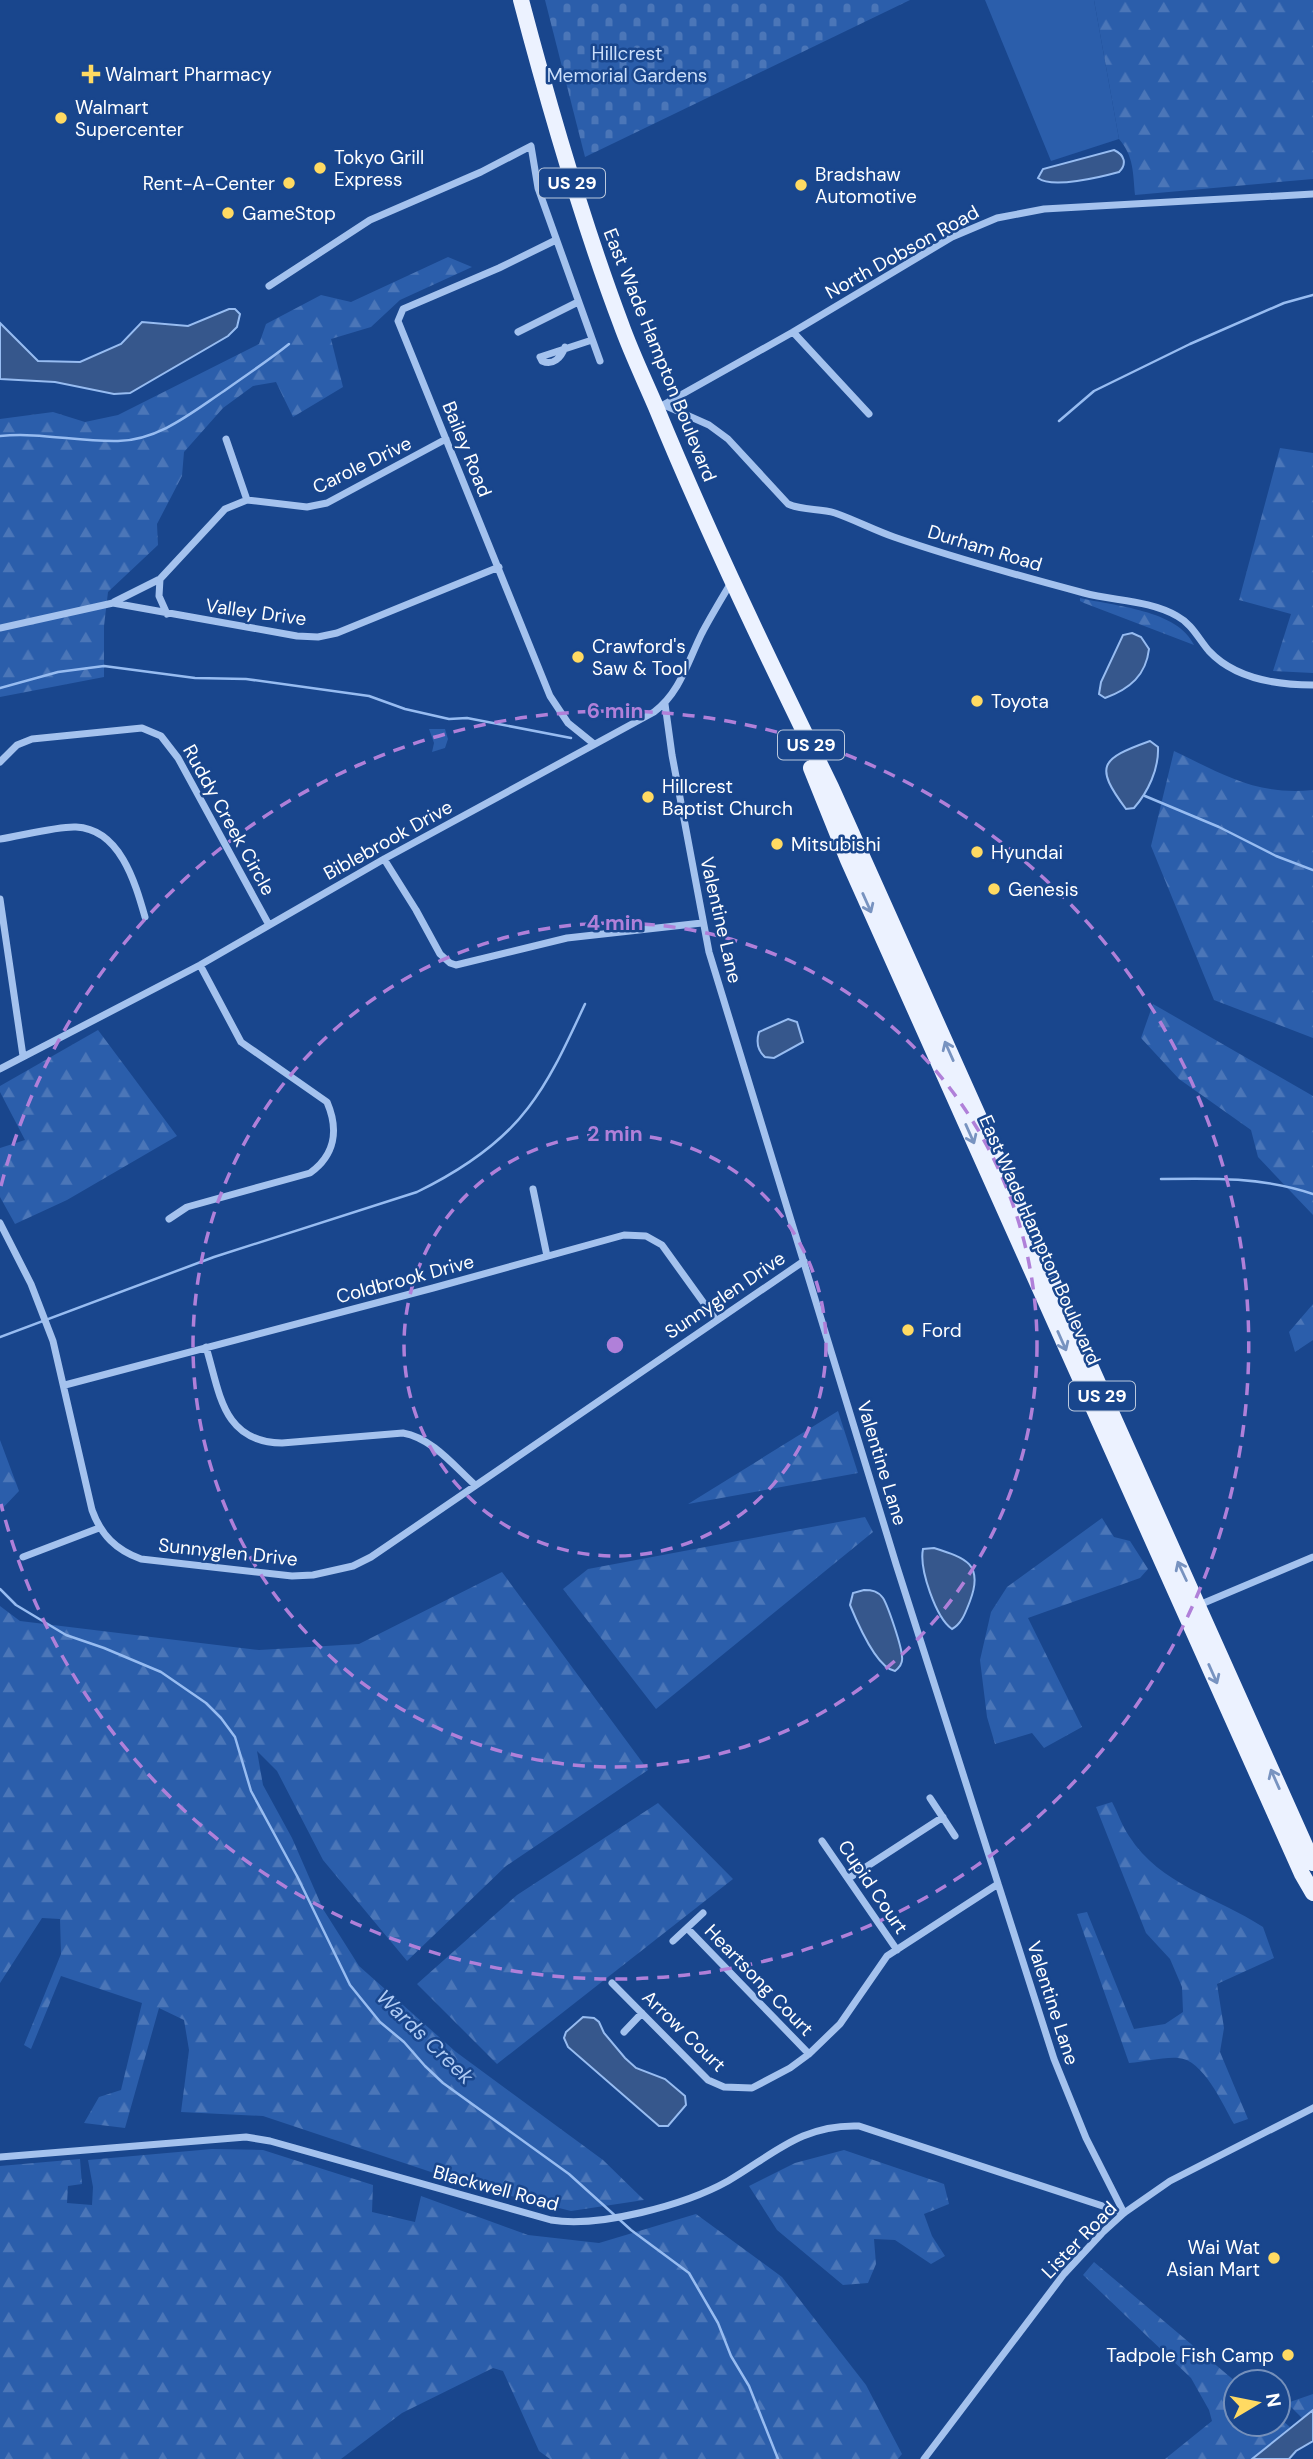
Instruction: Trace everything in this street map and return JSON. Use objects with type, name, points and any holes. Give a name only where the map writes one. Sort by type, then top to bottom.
[{"type":"main road","name":"East Wade Hampton Boulevard","points":[[521,0],[557,134],[587,230],[622,326],[660,405],[732,580],[897,953],[1236,1708],[1280,1808],[1302,1874],[1313,1893]]},
{"type":"main road","name":"East Wade Hampton Boulevard","points":[[1280,1808],[1313,1863]]},
{"type":"street","points":[[269,286],[370,220],[481,173],[531,146],[538,188],[600,361]]},
{"type":"street","name":"North Dobson Road","points":[[660,405],[793,332],[952,237],[1008,215],[1082,206],[1313,194]]},
{"type":"street","name":"Bailey Road","points":[[556,240],[403,309],[400,313],[400,326],[557,710],[581,736],[594,744]]},
{"type":"street","points":[[518,332],[578,302]]},
{"type":"street","points":[[793,332],[869,414]]},
{"type":"street","points":[[565,347],[592,340]]},
{"type":"street","name":"Durham Road","points":[[660,405],[709,425],[728,439],[782,499],[796,508],[836,513],[892,536],[996,569],[1160,609],[1191,626],[1211,652],[1227,664],[1266,681],[1313,685]]},
{"type":"street","points":[[113,603],[160,579],[219,514],[232,505],[247,500],[226,439]]},
{"type":"street","name":"Carole Drive","points":[[247,500],[307,507],[327,503],[446,439]]},
{"type":"street","name":"Valley Drive","points":[[0,628],[113,603],[297,636],[327,635],[499,567]]},
{"type":"street","points":[[160,579],[159,596],[167,614]]},
{"type":"street","name":"Biblebrook Drive","points":[[0,1069],[200,965],[384,859],[665,704],[674,693],[732,580]]},
{"type":"street","name":"Valentine Lane","points":[[665,704],[709,952],[892,1552],[1065,2089],[1124,2213]]},
{"type":"street","name":"Ruddy Creek Circle","points":[[0,762],[17,745],[32,739],[142,728],[155,732],[178,758],[269,925]]},
{"type":"street","points":[[0,839],[76,827],[92,831],[119,852],[136,886],[145,917]]},
{"type":"street","points":[[384,859],[440,954],[456,965],[568,938],[702,923]]},
{"type":"street","points":[[0,899],[23,1056]]},
{"type":"street","points":[[169,1219],[187,1207],[310,1173],[328,1157],[334,1137],[333,1116],[327,1102],[241,1041],[200,965]]},
{"type":"street","points":[[533,1189],[547,1256]]},
{"type":"street","points":[[0,1223],[43,1312],[65,1385],[86,1487],[99,1528],[23,1557]]},
{"type":"street","name":"Coldbrook Drive","points":[[65,1385],[624,1235],[646,1236],[662,1245],[716,1320]]},
{"type":"street","name":"Sunnyglen Drive","points":[[99,1528],[117,1547],[141,1559],[292,1576],[313,1575],[353,1566],[371,1557],[804,1261]]},
{"type":"street","points":[[206,1347],[225,1410],[235,1426],[245,1434],[269,1442],[282,1443],[403,1433],[413,1435],[430,1444],[475,1485]]},
{"type":"street","points":[[1192,1609],[1313,1557]]},
{"type":"street","points":[[930,1798],[955,1836]]},
{"type":"street","points":[[849,1878],[943,1816]]},
{"type":"street","name":"Cupid Court","points":[[822,1841],[897,1951]]},
{"type":"street","name":"Arrow Court","points":[[612,1983],[708,2080],[724,2087],[752,2088],[790,2068],[840,2024],[887,1956],[998,1884]]},
{"type":"street","points":[[673,1941],[703,1913]]},
{"type":"street","name":"Heartsong Court","points":[[687,1928],[809,2054]]},
{"type":"street","points":[[624,2032],[642,2014]]},
{"type":"street","name":"Lister Road","points":[[924,2459],[1064,2274],[1124,2213],[1194,2167],[1313,2108]]},
{"type":"street","name":"Blackwell Road","points":[[0,2157],[246,2137],[270,2141],[551,2220],[579,2223],[630,2214],[694,2197],[728,2181],[797,2138],[810,2132],[838,2126],[869,2128],[1124,2213]]},
{"type":"green space","name":"Hillcrest Memorial Gardens","points":[[545,0],[910,0],[585,157]]},
{"type":"green space","points":[[985,0],[1094,0],[1119,139],[1051,161]]},
{"type":"green space","points":[[1094,0],[1313,0],[1313,179],[1135,195],[1130,159],[1119,139]]},
{"type":"green space","points":[[448,257],[472,267],[400,300],[371,327],[331,339],[343,387],[293,417],[276,382],[253,386],[223,408],[184,452],[182,476],[157,524],[158,545],[108,592],[104,626],[104,677],[0,697],[0,419],[53,412],[85,422],[118,415],[259,344],[266,324],[321,295],[351,302]]},
{"type":"green space","points":[[1280,448],[1313,453],[1313,673],[1273,671],[1291,614],[1239,600]]},
{"type":"green space","points":[[1080,598],[1144,611],[1160,617],[1186,633],[1194,645],[1084,603]]},
{"type":"green space","points":[[429,729],[445,729],[448,739],[445,748],[432,752],[434,743]]},
{"type":"green space","points":[[1174,751],[1224,775],[1257,786],[1274,790],[1313,790],[1313,1038],[1214,1000],[1151,846]]},
{"type":"green space","points":[[1153,1004],[1313,1096],[1313,1215],[1258,1157],[1251,1130],[1179,1079],[1141,1038]]},
{"type":"green space","points":[[98,1030],[177,1136],[67,1200],[15,1224],[0,1197],[0,1148],[25,1140],[0,1092],[0,1086]]},
{"type":"green space","points":[[1313,1304],[1313,1340],[1295,1352],[1289,1332]]},
{"type":"green space","points":[[838,1411],[858,1473],[688,1504]]},
{"type":"green space","points":[[0,1440],[19,1491],[0,1511]]},
{"type":"green space","points":[[865,1517],[873,1532],[656,1709],[563,1589],[588,1569]]},
{"type":"green space","points":[[1102,1518],[1114,1537],[1130,1541],[1148,1569],[1140,1578],[1028,1618],[1082,1727],[1044,1748],[1032,1733],[995,1744],[987,1717],[980,1660],[991,1612],[1007,1587]]},
{"type":"green space","points":[[502,1572],[648,1770],[506,1866],[407,1961],[323,1860],[277,1771],[257,1751],[263,1785],[292,1838],[323,1909],[359,1966],[456,2052],[603,2160],[644,2200],[571,2211],[479,2188],[263,2116],[181,2112],[189,2050],[184,2020],[159,2008],[125,2128],[84,2123],[99,2097],[121,2090],[142,2003],[61,1976],[31,2049],[24,2045],[61,1954],[60,1919],[42,1918],[0,1983],[0,1606],[20,1621],[259,1650],[359,1644]]},
{"type":"green space","points":[[1112,1802],[1129,1836],[1157,1867],[1190,1889],[1263,1927],[1274,1958],[1217,1984],[1224,2028],[1220,2052],[1248,2119],[1234,2124],[1204,2074],[1187,2060],[1172,2058],[1129,2063],[1077,1914],[1087,1912],[1134,2029],[1165,2024],[1183,2012],[1182,1987],[1170,1959],[1146,1933],[1096,1807]]},
{"type":"green space","points":[[658,1803],[733,1879],[497,2064],[417,1984],[517,1895]]},
{"type":"green space","points":[[212,2149],[263,2150],[373,2185],[372,2212],[415,2222],[421,2196],[528,2235],[599,2243],[696,2214],[782,2277],[866,2385],[902,2454],[898,2459],[550,2459],[539,2451],[503,2371],[493,2368],[402,2413],[341,2459],[0,2459],[0,2166],[80,2159],[82,2184],[68,2186],[67,2203],[92,2205],[93,2187],[88,2160]]},
{"type":"green space","points":[[844,2150],[944,2184],[949,2204],[924,2214],[932,2236],[945,2256],[931,2264],[895,2240],[874,2239],[876,2264],[868,2283],[843,2285],[777,2230],[749,2186],[795,2163]]},
{"type":"green space","points":[[1094,2262],[1222,2370],[1222,2438],[1277,2438],[1252,2459],[1165,2459],[1212,2421],[1209,2410],[1191,2378],[1083,2275]]},
{"type":"green space","points":[[1313,2394],[1313,2410],[1302,2418],[1292,2408],[1292,2401]]},
{"type":"shaded area","points":[[1114,150],[1121,154],[1124,160],[1119,172],[1065,182],[1038,178],[1043,169]]},
{"type":"shaded area","points":[[235,309],[240,314],[237,327],[228,336],[130,393],[114,394],[55,382],[0,379],[0,323],[38,361],[80,362],[121,344],[142,322],[188,326]]},
{"type":"shaded area","points":[[1132,633],[1141,637],[1149,649],[1144,666],[1129,685],[1105,698],[1099,694],[1101,682],[1123,635]]},
{"type":"shaded area","points":[[1150,741],[1158,747],[1155,772],[1139,802],[1134,808],[1126,809],[1109,783],[1107,766],[1121,753]]},
{"type":"shaded area","points":[[788,1019],[797,1022],[803,1042],[774,1058],[765,1057],[758,1046],[759,1032]]},
{"type":"shaded area","points":[[934,1548],[963,1559],[969,1564],[975,1579],[965,1613],[952,1629],[940,1615],[926,1580],[923,1549]]},
{"type":"shaded area","points":[[864,1590],[879,1594],[888,1609],[902,1657],[901,1665],[895,1671],[881,1662],[874,1653],[850,1605],[853,1593]]},
{"type":"shaded area","points":[[583,2017],[594,2018],[599,2022],[604,2033],[636,2068],[665,2079],[685,2096],[686,2105],[668,2126],[659,2126],[568,2047],[564,2038],[566,2032]]},
{"type":"shaded area","points":[[1313,2410],[1313,2441],[1296,2451],[1289,2459],[1252,2459],[1278,2438],[1292,2438],[1292,2427]]},
{"type":"waterway","points":[[1059,421],[1094,391],[1190,344],[1284,303],[1313,295]]},
{"type":"waterway","points":[[0,436],[30,435],[118,441],[147,436],[187,416],[289,344]]},
{"type":"waterway","points":[[0,688],[58,672],[104,666],[195,678],[246,679],[369,696],[405,709],[449,719],[467,718],[571,738]]},
{"type":"waterway","points":[[1145,796],[1219,827],[1276,856],[1313,870]]},
{"type":"waterway","points":[[0,1337],[214,1257],[417,1192],[448,1176],[491,1146],[528,1108],[552,1071],[585,1004]]},
{"type":"waterway","points":[[1161,1179],[1257,1182],[1313,1194]]},
{"type":"waterway","name":"Wards Creek","points":[[0,1589],[16,1605],[66,1635],[161,1672],[206,1703],[221,1718],[235,1737],[251,1791],[297,1876],[350,1985],[380,2022],[404,2042],[443,2083],[569,2174],[631,2230],[689,2273],[718,2323],[731,2356],[749,2386],[778,2459]]},
{"type":"place","name":"Walmart Pharmacy","points":[[91,74]]},
{"type":"place","name":"Walmart Supercenter","points":[[61,118]]},
{"type":"place","name":"Tokyo Grill Express","points":[[320,168]]},
{"type":"place","name":"Rent-A-Center","points":[[289,183]]},
{"type":"place","name":"Bradshaw Automotive","points":[[801,185]]},
{"type":"place","name":"GameStop","points":[[228,213]]},
{"type":"place","name":"Crawford's Saw & Tool","points":[[578,657]]},
{"type":"place","name":"Toyota","points":[[977,701]]},
{"type":"place","name":"Hillcrest Baptist Church","points":[[648,797]]},
{"type":"place","name":"Mitsubishi","points":[[777,844]]},
{"type":"place","name":"Hyundai","points":[[977,852]]},
{"type":"place","name":"Genesis","points":[[994,889]]},
{"type":"place","name":"Ford","points":[[908,1330]]},
{"type":"place","name":"Wai Wat Asian Mart","points":[[1274,2258]]},
{"type":"place","name":"Tadpole Fish Camp","points":[[1288,2355]]}]
